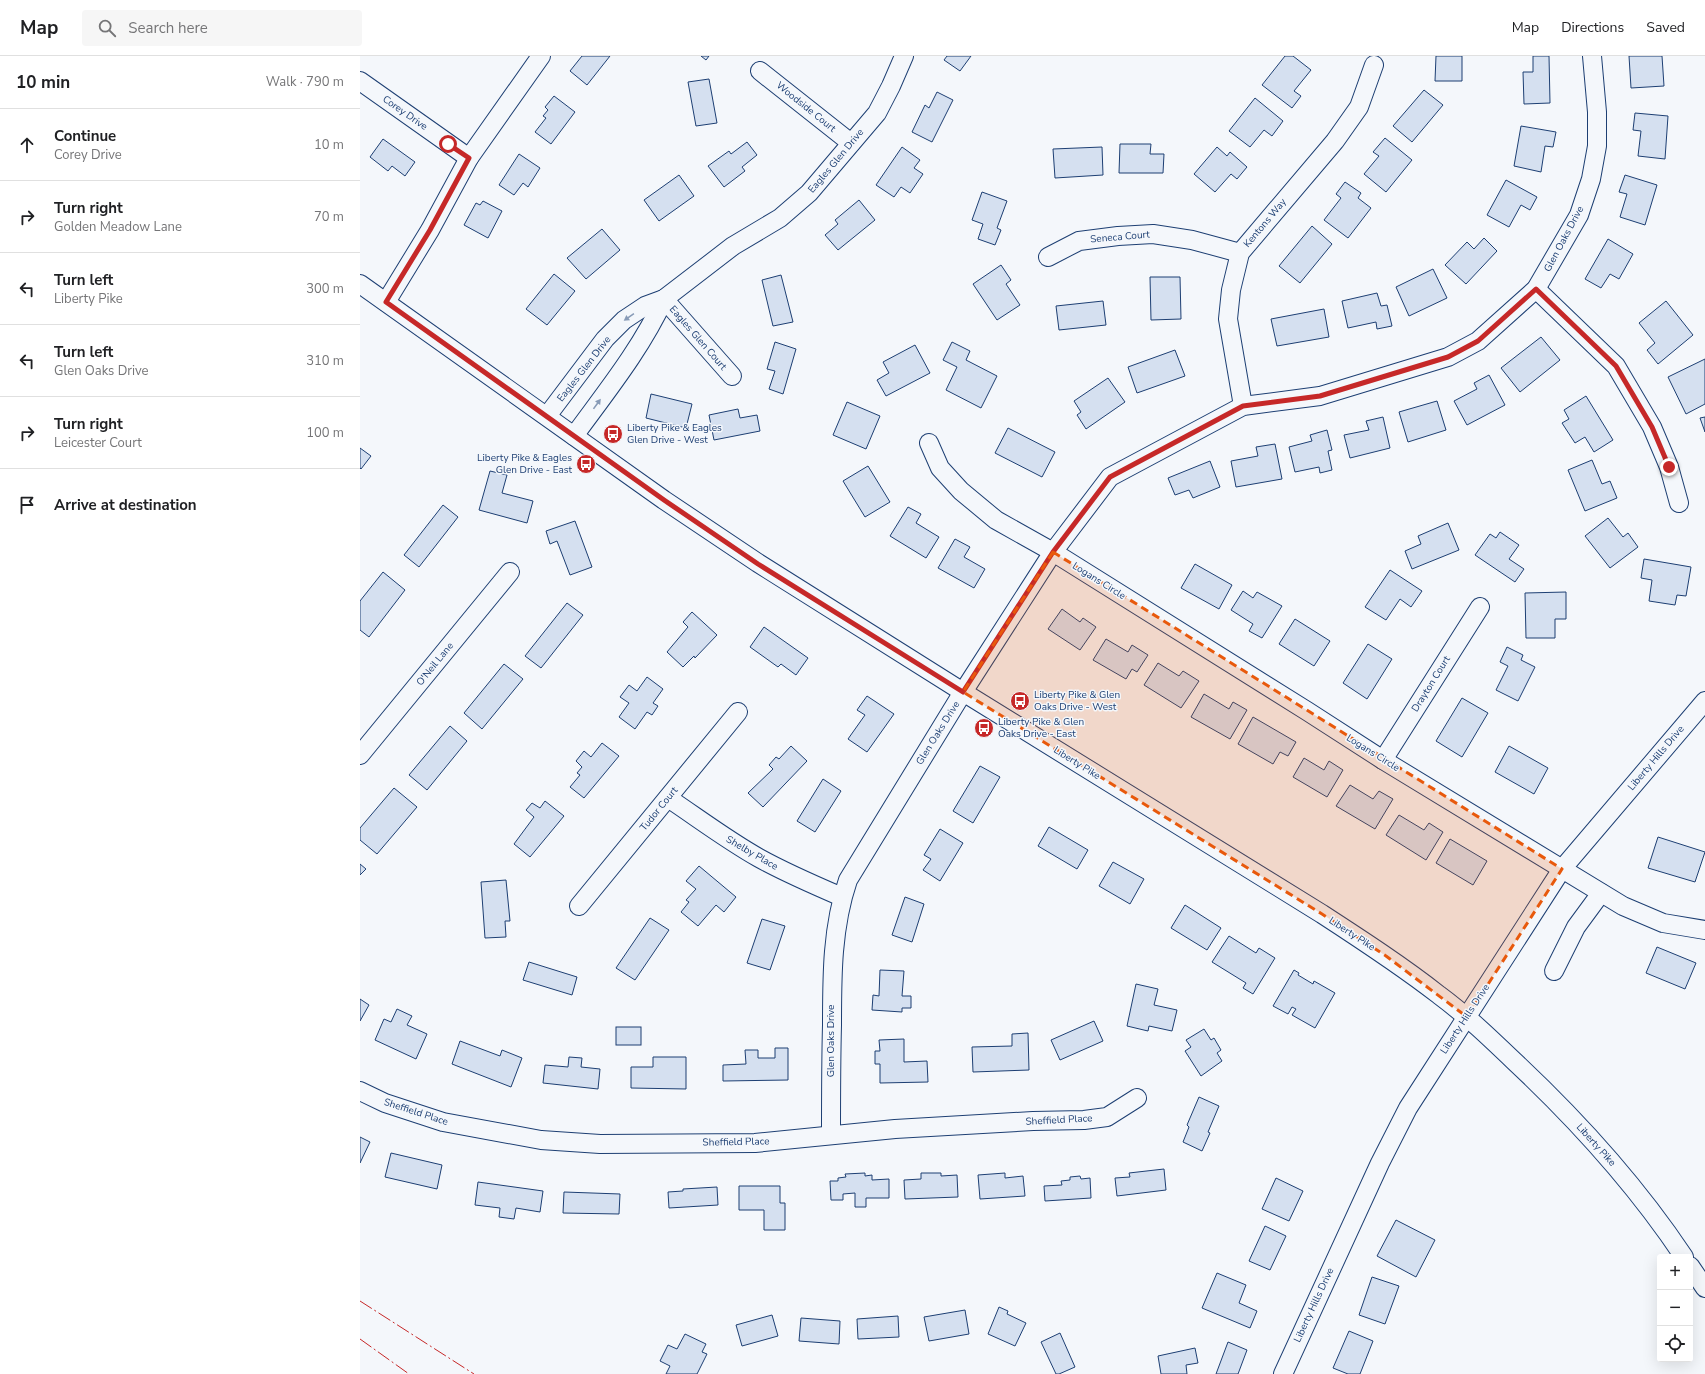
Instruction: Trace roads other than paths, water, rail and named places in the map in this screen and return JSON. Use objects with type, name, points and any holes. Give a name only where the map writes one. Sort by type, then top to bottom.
[{"type":"street","points":[[386,302],[430,230],[469,158],[541,56]]},
{"type":"street","name":"Eagles Glen Drive","points":[[547,416],[605,339],[619,325],[645,306],[664,299],[733,246],[780,218],[809,193],[877,113],[904,56]]},
{"type":"street","name":"Glen Oaks Drive","points":[[831,1135],[832,966],[835,933],[842,897],[848,880],[963,692],[1053,552],[1110,477],[1243,406],[1320,396],[1448,357],[1478,341],[1536,289],[1579,215],[1591,179],[1597,146],[1597,112],[1592,56]]},
{"type":"street","name":"Kentons Way","points":[[1243,406],[1228,319],[1231,290],[1240,253],[1335,141],[1359,107],[1374,65]]},
{"type":"street","name":"Woodside Court","points":[[760,71],[851,143]]},
{"type":"street","name":"Corey Drive","points":[[360,81],[469,158]]},
{"type":"street","name":"Seneca Court","points":[[1048,257],[1079,242],[1118,236],[1153,234],[1192,240],[1240,253]]},
{"type":"street","name":"Liberty Pike","points":[[360,284],[664,500],[758,564],[1322,914],[1386,956],[1467,1017],[1545,1091],[1619,1171],[1682,1254]]},
{"type":"street","points":[[1536,289],[1616,366],[1652,427],[1669,467],[1679,503]]},
{"type":"street","name":"Eagles Glen Drive","points":[[574,436],[628,362],[655,319],[664,299]]},
{"type":"street","name":"Eagles Glen Court","points":[[664,299],[732,376]]},
{"type":"street","name":"Logans Circle","points":[[930,443],[940,468],[961,491],[996,520],[1053,552],[1383,760],[1623,906],[1663,923],[1705,930]]},
{"type":"street","name":"O'Neil Lane","points":[[360,755],[510,572]]},
{"type":"street","name":"Drayton Court","points":[[1383,760],[1480,608]]},
{"type":"street","name":"Liberty Hills Drive","points":[[1282,1374],[1377,1170],[1408,1108],[1562,869],[1705,701]]},
{"type":"street","name":"Tudor Court","points":[[579,906],[738,712]]},
{"type":"street","name":"Shelby Place","points":[[668,798],[719,834],[758,858],[796,878],[842,897]]},
{"type":"street","points":[[1554,971],[1576,927],[1601,893]]},
{"type":"street","name":"Sheffield Place","points":[[360,1091],[385,1102],[443,1122],[541,1140],[600,1144],[755,1143],[831,1135],[934,1127],[1033,1121],[1084,1120],[1107,1117],[1138,1098]]},
{"type":"street","points":[[1693,1270],[1705,1288]]},
{"type":"place","name":"Liberty Pike & Eagles Glen Drive - West","points":[[613,434]]},
{"type":"place","name":"Liberty Pike & Eagles Glen Drive - East","points":[[586,464]]},
{"type":"place","name":"Liberty Pike & Glen Oaks Drive - West","points":[[1020,701]]},
{"type":"place","name":"Liberty Pike & Glen Oaks Drive - East","points":[[984,728]]}]
